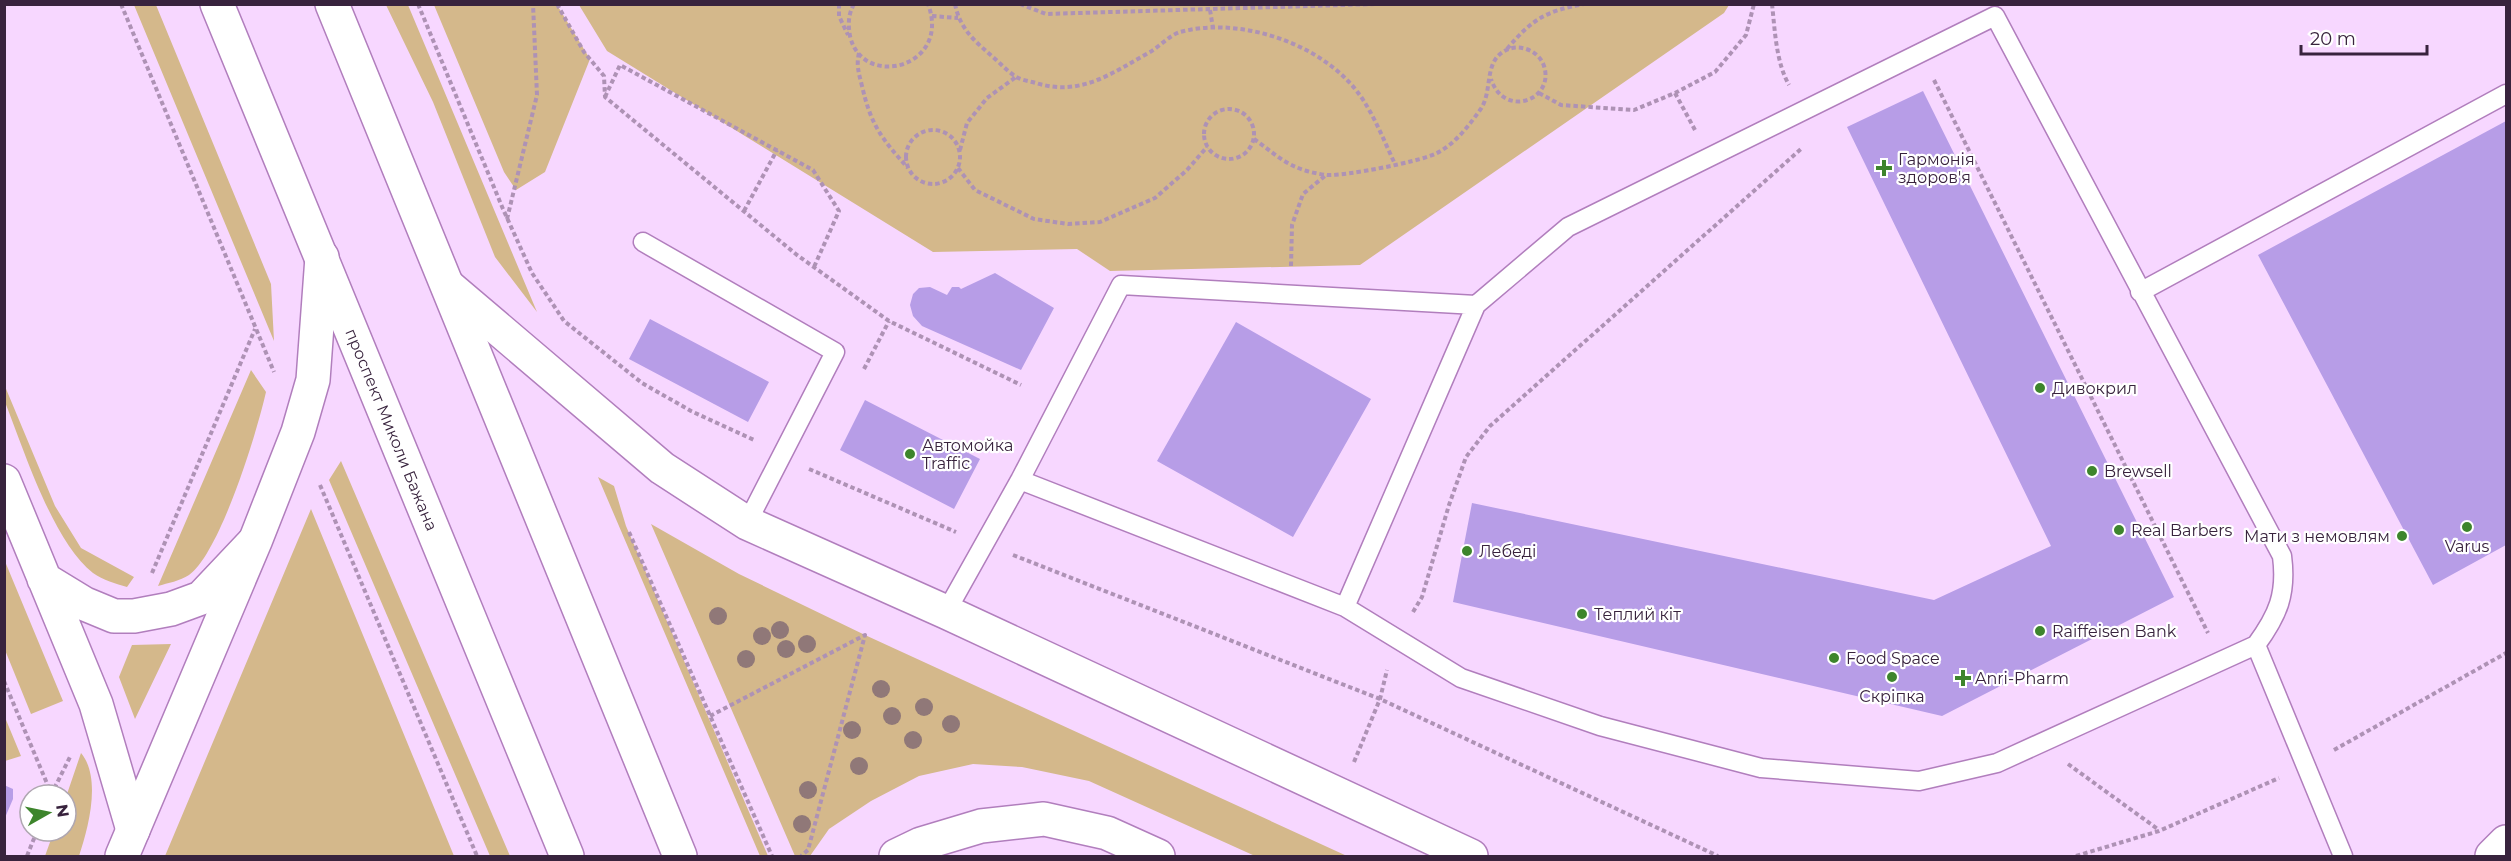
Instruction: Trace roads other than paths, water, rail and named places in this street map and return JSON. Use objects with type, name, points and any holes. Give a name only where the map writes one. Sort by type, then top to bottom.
[{"type":"main road","name":"проспект Миколи Бажана","points":[[217,4],[567,856]]},
{"type":"main road","points":[[332,4],[680,856]]},
{"type":"main road","points":[[127,843],[256,539],[298,432],[313,380],[322,257]]},
{"type":"main road","points":[[448,286],[662,468],[747,523],[946,612],[1471,856]]},
{"type":"main road","points":[[4,481],[96,704],[127,843]]},
{"type":"main road","points":[[44,579],[85,604],[114,616],[134,616],[171,609],[201,598],[256,539]]},
{"type":"main road","points":[[896,856],[921,844],[981,826],[1044,819],[1107,834],[1158,856]]},
{"type":"main road","points":[[2492,856],[2506,842]]},
{"type":"lane","points":[[1020,480],[1345,607],[1461,678],[1600,726],[1761,768],[1919,781],[1997,763],[2256,645],[2274,620],[2282,594],[2284,574],[2282,556],[1995,16],[1568,227],[1476,305],[1345,607]]},
{"type":"lane","points":[[2140,292],[2506,94]]},
{"type":"lane","points":[[643,242],[835,352],[747,523]]},
{"type":"lane","points":[[946,612],[1020,480],[1121,285],[1476,305]]},
{"type":"lane","points":[[2256,645],[2343,856]]},
{"type":"place","name":"Гармонія здоров'я","points":[[1884,168]]},
{"type":"place","name":"Дивокрил","points":[[2040,388]]},
{"type":"place","name":"Автомойка Traffic","points":[[910,454]]},
{"type":"place","name":"Brewsell","points":[[2092,471]]},
{"type":"place","name":"Varus","points":[[2467,527]]},
{"type":"place","name":"Real Barbers","points":[[2119,530]]},
{"type":"place","name":"Мати з немовлям","points":[[2402,536]]},
{"type":"place","name":"Лебеді","points":[[1467,551]]},
{"type":"place","name":"Теплий кіт","points":[[1582,614]]},
{"type":"place","name":"Raiffeisen Bank","points":[[2040,631]]},
{"type":"place","name":"Food Space","points":[[1834,658]]},
{"type":"place","name":"Скріпка","points":[[1892,677]]},
{"type":"place","name":"Anri-Pharm","points":[[1963,678]]}]
